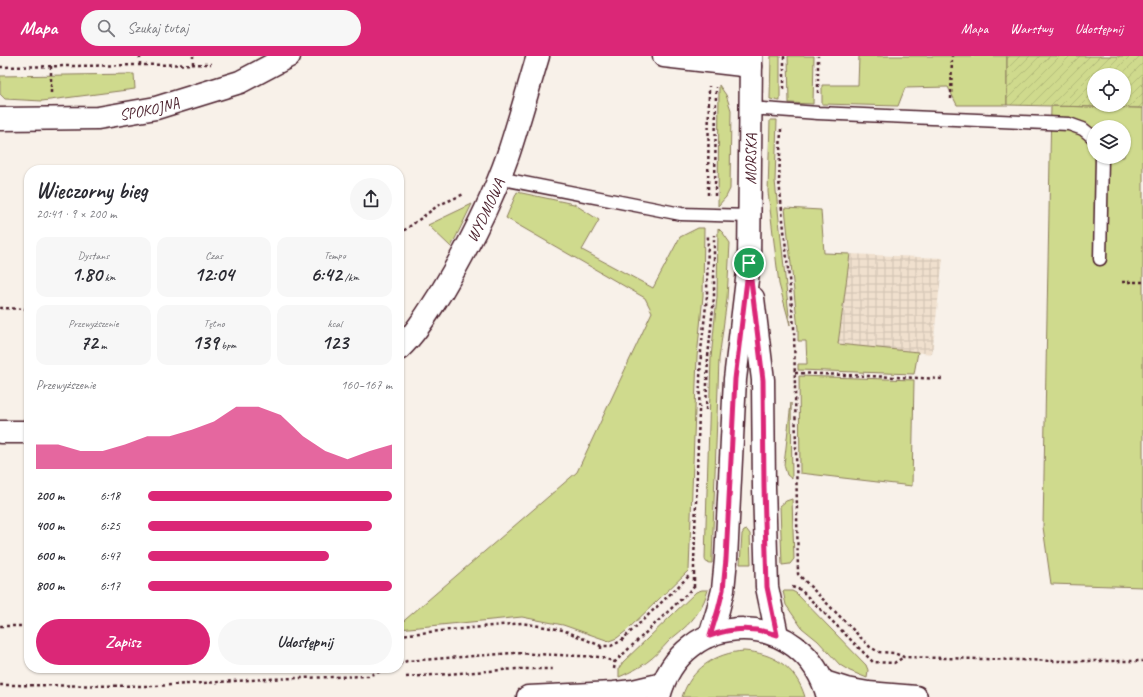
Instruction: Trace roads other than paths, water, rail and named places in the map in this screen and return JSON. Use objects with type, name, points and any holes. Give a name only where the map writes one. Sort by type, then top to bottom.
[{"type":"street","name":"SPOKOJNA","points":[[0,119],[98,118],[156,108],[240,82],[290,56]]},
{"type":"street","name":"WYDMOWA","points":[[404,344],[410,339],[426,316],[460,260],[486,209],[508,156],[538,56]]},
{"type":"street","points":[[664,56],[751,61]]},
{"type":"street","name":"MORSKA","points":[[751,61],[749,263],[763,380],[767,587],[777,635]]},
{"type":"street","name":"MORSKA","points":[[710,636],[723,590],[726,566],[735,379],[749,263]]},
{"type":"street","points":[[0,432],[24,432]]},
{"type":"street","points":[[528,697],[661,690],[672,667],[684,653],[699,641],[723,631],[744,629],[757,630],[777,635],[790,642],[802,651],[812,662],[826,689],[846,689],[868,693],[916,697]]},
{"type":"lane","points":[[750,108],[818,113],[1069,124],[1083,129],[1087,132]]},
{"type":"lane","points":[[1100,260],[1102,164]]},
{"type":"lane","points":[[498,178],[681,214],[749,216]]}]
